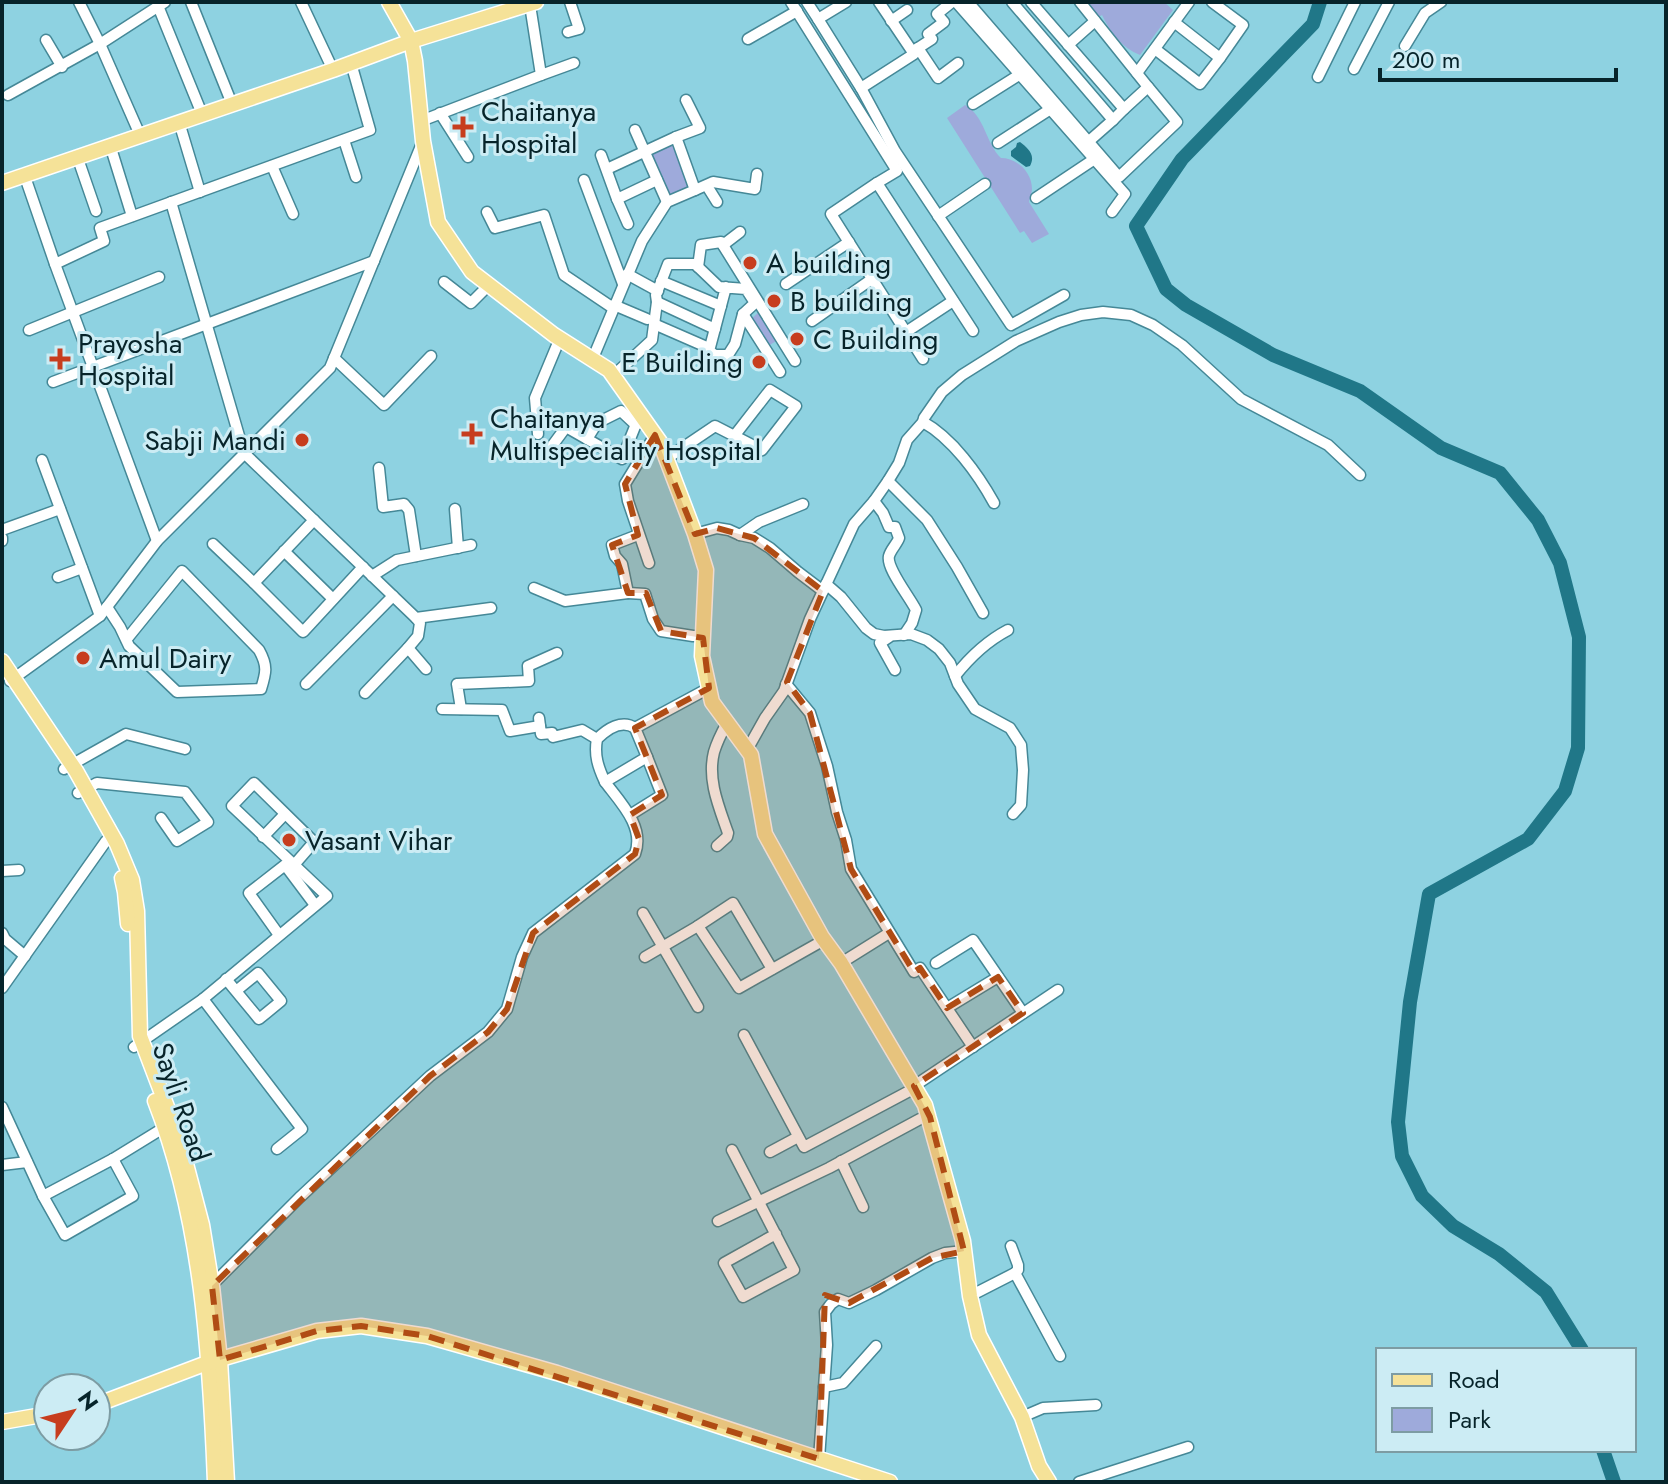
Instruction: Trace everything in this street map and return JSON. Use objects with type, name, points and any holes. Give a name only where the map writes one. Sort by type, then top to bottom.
[{"type":"main road","points":[[389,2],[411,41],[423,141],[438,222],[472,272],[560,338],[609,370],[638,420],[660,442],[706,570],[702,656],[712,702],[751,755],[765,834],[824,940],[841,963],[925,1105],[964,1251],[979,1335],[1022,1417],[1039,1466],[1049,1482]]},
{"type":"main road","points":[[2,183],[411,41],[533,3]]},
{"type":"main road","name":"Sayli Road","points":[[2,661],[8,678],[82,791],[118,865],[129,929],[132,1033],[165,1127],[206,1291],[213,1361],[215,1482]]},
{"type":"main road","points":[[82,791],[123,855],[135,890],[138,1045],[175,1125],[184,1154],[202,1225],[206,1291]]},
{"type":"main road","points":[[112,1399],[213,1361],[317,1331],[361,1326],[427,1336],[557,1373],[890,1482]]},
{"type":"main road","points":[[213,1361],[227,1482]]},
{"type":"main road","points":[[2,1422],[32,1417]]},
{"type":"street","points":[[79,2],[140,135]]},
{"type":"street","points":[[191,2],[232,104]]},
{"type":"street","points":[[301,2],[333,70]]},
{"type":"street","points":[[397,18],[404,2]]},
{"type":"street","points":[[568,32],[579,29],[570,2]]},
{"type":"street","points":[[807,2],[861,88],[895,151],[1011,325],[1064,295]]},
{"type":"street","points":[[818,19],[846,2]]},
{"type":"street","points":[[879,2],[938,78],[958,63]]},
{"type":"street","points":[[861,88],[932,39],[928,34],[944,22],[937,14],[954,2],[1125,194],[1112,212]]},
{"type":"street","points":[[968,2],[1119,177],[1177,122],[1080,2]]},
{"type":"street","points":[[1012,2],[1113,120]]},
{"type":"street","points":[[1031,2],[1124,109]]},
{"type":"street","points":[[1137,73],[1189,2]]},
{"type":"street","points":[[1155,49],[1200,84],[1243,25],[1212,2]]},
{"type":"street","points":[[1318,77],[1355,2]]},
{"type":"street","points":[[1354,69],[1389,2]]},
{"type":"street","points":[[1405,46],[1425,13],[1441,2]]},
{"type":"street","points":[[533,3],[541,75]]},
{"type":"street","points":[[8,95],[62,67],[162,4],[202,114]]},
{"type":"street","points":[[748,39],[794,7],[897,171],[831,214],[923,359]]},
{"type":"street","points":[[891,21],[907,10]]},
{"type":"street","points":[[1068,45],[1095,21]]},
{"type":"street","points":[[1174,22],[1220,58]]},
{"type":"street","points":[[46,40],[62,67]]},
{"type":"street","points":[[55,264],[104,241],[100,228],[370,130],[351,63]]},
{"type":"street","points":[[421,121],[574,63]]},
{"type":"street","points":[[973,104],[1019,75]]},
{"type":"street","points":[[1088,142],[1148,87]]},
{"type":"street","points":[[607,169],[700,128],[686,100]]},
{"type":"street","points":[[998,143],[1049,110]]},
{"type":"street","points":[[440,113],[468,157]]},
{"type":"street","points":[[179,122],[200,192]]},
{"type":"street","points":[[635,130],[667,202]]},
{"type":"street","points":[[676,137],[695,190]]},
{"type":"street","points":[[344,140],[356,177]]},
{"type":"street","points":[[8,678],[104,612],[157,541],[330,368],[423,141]]},
{"type":"street","points":[[110,145],[132,216]]},
{"type":"street","points":[[601,155],[628,224]]},
{"type":"street","points":[[77,156],[96,211]]},
{"type":"street","points":[[1036,198],[1093,160]]},
{"type":"street","points":[[272,166],[293,214]]},
{"type":"street","points":[[24,174],[157,541]]},
{"type":"street","points":[[593,358],[642,241],[667,202],[713,182],[755,189],[757,174]]},
{"type":"street","points":[[584,180],[625,279],[721,306]]},
{"type":"street","points":[[617,199],[657,180]]},
{"type":"street","points":[[877,183],[973,331]]},
{"type":"street","points":[[938,216],[985,184]]},
{"type":"street","points":[[707,186],[717,202]]},
{"type":"street","points":[[171,202],[244,453],[420,623],[418,636],[365,693]]},
{"type":"street","points":[[487,212],[495,228],[544,215],[564,275],[614,307],[651,322],[709,348],[715,355],[728,355],[735,344],[743,314],[755,303],[746,289],[719,287],[695,264],[668,264],[651,322],[652,340],[613,376]]},
{"type":"street","points":[[723,245],[740,232]]},
{"type":"street","points":[[698,267],[701,245],[721,242],[795,361]]},
{"type":"street","points":[[786,284],[849,242]]},
{"type":"street","points":[[53,382],[374,261]]},
{"type":"street","points":[[29,330],[159,277]]},
{"type":"street","points":[[812,321],[872,279]]},
{"type":"street","points":[[444,282],[471,303],[489,285]]},
{"type":"street","points":[[709,348],[726,287]]},
{"type":"street","points":[[659,291],[715,329]]},
{"type":"street","points":[[906,332],[953,301]]},
{"type":"street","points":[[747,750],[784,691],[810,619],[854,524],[888,481],[899,463],[907,440],[942,392],[962,375],[1016,341],[1081,315],[1103,312],[1131,315],[1153,325],[1182,345],[1241,399],[1328,445],[1360,475]]},
{"type":"street","points":[[743,314],[780,372]]},
{"type":"street","points":[[538,434],[535,398],[560,338]]},
{"type":"street","points":[[334,358],[384,405],[431,356]]},
{"type":"street","points":[[666,459],[715,426],[762,450],[796,406],[770,390],[735,435]]},
{"type":"street","points":[[552,446],[566,427],[587,439],[622,459],[638,420],[621,411],[597,423],[587,439]]},
{"type":"street","points":[[923,422],[937,430],[962,457],[979,477],[994,503]]},
{"type":"street","points":[[649,563],[625,484],[655,435]]},
{"type":"street","points":[[42,460],[82,568],[104,612],[120,627],[126,640],[129,646],[177,692],[261,689],[265,678],[266,662],[259,650],[182,571],[126,640]]},
{"type":"street","points":[[379,468],[383,507],[404,504],[409,510],[416,556]]},
{"type":"street","points":[[888,481],[927,520],[983,613]]},
{"type":"street","points":[[874,501],[889,527],[895,527],[899,538],[889,555],[889,566],[916,610],[904,635]]},
{"type":"street","points":[[740,535],[759,522],[803,504]]},
{"type":"street","points":[[2,530],[60,509]]},
{"type":"street","points":[[455,509],[458,548]]},
{"type":"street","points":[[254,583],[314,520]]},
{"type":"street","points":[[695,534],[717,528],[754,538],[798,572],[841,597],[874,634],[919,636],[939,649],[975,709],[1010,728],[1021,745],[1021,805],[1013,814]]},
{"type":"street","points":[[628,593],[622,564],[615,556],[612,545],[638,535]]},
{"type":"street","points":[[213,544],[303,632],[363,567]]},
{"type":"street","points":[[372,576],[397,560],[471,545]]},
{"type":"street","points":[[284,551],[333,599]]},
{"type":"street","points":[[58,577],[82,568]]},
{"type":"street","points":[[534,588],[565,601],[628,593],[645,594],[653,619],[661,631],[703,636]]},
{"type":"street","points":[[306,684],[393,596]]},
{"type":"street","points":[[416,618],[491,608]]},
{"type":"street","points":[[955,676],[976,653],[1008,630]]},
{"type":"street","points":[[891,636],[880,643],[895,670]]},
{"type":"street","points":[[408,648],[426,669]]},
{"type":"street","points":[[461,709],[457,684],[529,681],[528,666],[557,653]]},
{"type":"street","points":[[786,684],[810,713],[827,766],[851,869],[914,972],[920,968],[973,1047]]},
{"type":"street","points":[[635,728],[709,688]]},
{"type":"street","points":[[442,709],[502,710],[510,731],[540,722],[541,734],[552,733],[553,737],[582,730],[597,739]]},
{"type":"street","points":[[717,846],[728,833],[711,773],[714,753],[727,723]]},
{"type":"street","points":[[206,1291],[418,1086],[488,1032],[507,1009],[522,957],[533,933],[635,854],[639,839],[630,815],[605,782],[595,749],[597,739],[612,728],[623,725],[635,728],[662,795],[630,815]]},
{"type":"street","points":[[68,767],[126,734],[185,749]]},
{"type":"street","points":[[605,782],[647,757]]},
{"type":"street","points":[[82,791],[97,783],[185,792],[208,822],[177,841],[161,818]]},
{"type":"street","points":[[138,1045],[203,999],[327,896],[263,837],[232,806],[254,783],[314,842],[294,865]]},
{"type":"street","points":[[263,837],[285,814]]},
{"type":"street","points":[[2,988],[106,841]]},
{"type":"street","points":[[279,935],[249,893],[285,865],[315,905]]},
{"type":"street","points":[[2,871],[19,870]]},
{"type":"street","points":[[645,957],[733,903],[772,969]]},
{"type":"street","points":[[643,913],[698,1007]]},
{"type":"street","points":[[698,926],[739,988],[824,940]]},
{"type":"street","points":[[2,933],[25,956]]},
{"type":"street","points":[[841,963],[889,933]]},
{"type":"street","points":[[936,963],[973,940],[1023,1013]]},
{"type":"street","points":[[226,979],[259,1019],[281,1001],[258,973],[236,991]]},
{"type":"street","points":[[947,1008],[998,977]]},
{"type":"street","points":[[744,1035],[804,1147],[915,1087],[1058,990]]},
{"type":"street","points":[[203,999],[302,1129],[277,1149]]},
{"type":"street","points":[[2,1107],[5,1123],[65,1235],[133,1196],[113,1159]]},
{"type":"street","points":[[718,1221],[920,1119],[930,1117]]},
{"type":"street","points":[[43,1196],[165,1127]]},
{"type":"street","points":[[770,1152],[798,1137]]},
{"type":"street","points":[[732,1150],[759,1201],[776,1234],[794,1270],[743,1297],[724,1263],[776,1234]]},
{"type":"street","points":[[841,1161],[863,1207]]},
{"type":"street","points":[[2,1165],[27,1162]]},
{"type":"street","points":[[970,1296],[1018,1270],[1011,1246]]},
{"type":"street","points":[[819,1459],[827,1345],[825,1312],[838,1299],[849,1303],[932,1258],[964,1251]]},
{"type":"street","points":[[1015,1273],[1060,1356]]},
{"type":"street","points":[[824,1387],[843,1383],[876,1346]]},
{"type":"street","points":[[1022,1417],[1043,1408],[1096,1405]]},
{"type":"street","points":[[1079,1482],[1188,1447]]},
{"type":"highlighted area","points":[[655,435],[695,534],[717,528],[754,538],[823,591],[787,682],[810,713],[851,869],[914,972],[920,968],[947,1008],[998,977],[1023,1013],[914,1086],[930,1117],[964,1251],[932,1258],[849,1303],[825,1295],[819,1459],[427,1336],[361,1326],[317,1331],[220,1360],[212,1286],[430,1076],[488,1032],[507,1009],[533,933],[635,854],[639,839],[630,815],[662,795],[635,728],[709,688],[703,638],[661,631],[646,593],[628,593],[612,545],[638,535],[625,484]]},
{"type":"green space","points":[[1085,2],[1164,2],[1173,10],[1140,55],[1122,44],[1102,15],[1097,18]]},
{"type":"green space","points":[[965,105],[977,116],[1001,158],[1013,160],[1026,172],[1032,189],[1029,202],[1049,234],[1032,243],[1024,231],[1020,233],[947,118]]},
{"type":"green space","points":[[676,143],[691,186],[670,195],[650,155]]},
{"type":"green space","points":[[760,311],[778,340],[768,346],[750,320]]},
{"type":"shaded area","points":[[1020,142],[1032,155],[1030,166],[1026,167],[1011,156],[1011,151]]},
{"type":"waterway","points":[[1320,2],[1313,24],[1182,159],[1136,226],[1166,289],[1186,305],[1273,355],[1360,391],[1441,448],[1500,473],[1538,520],[1560,563],[1579,637],[1578,748],[1565,791],[1528,839],[1429,894],[1410,1002],[1398,1122],[1402,1156],[1422,1196],[1453,1226],[1499,1254],[1546,1292],[1581,1348]]},
{"type":"waterway","points":[[1604,1452],[1614,1482]]},
{"type":"place","name":"Chaitanya Hospital","points":[[463,127]]},
{"type":"place","name":"A building","points":[[750,263]]},
{"type":"place","name":"B building","points":[[774,301]]},
{"type":"place","name":"C Building","points":[[797,339]]},
{"type":"place","name":"Prayosha Hospital","points":[[60,359]]},
{"type":"place","name":"E Building","points":[[759,362]]},
{"type":"place","name":"Chaitanya Multispeciality Hospital","points":[[472,434]]},
{"type":"place","name":"Sabji Mandi","points":[[302,440]]},
{"type":"place","name":"Amul Dairy","points":[[83,658]]},
{"type":"place","name":"Vasant Vihar","points":[[289,840]]}]
